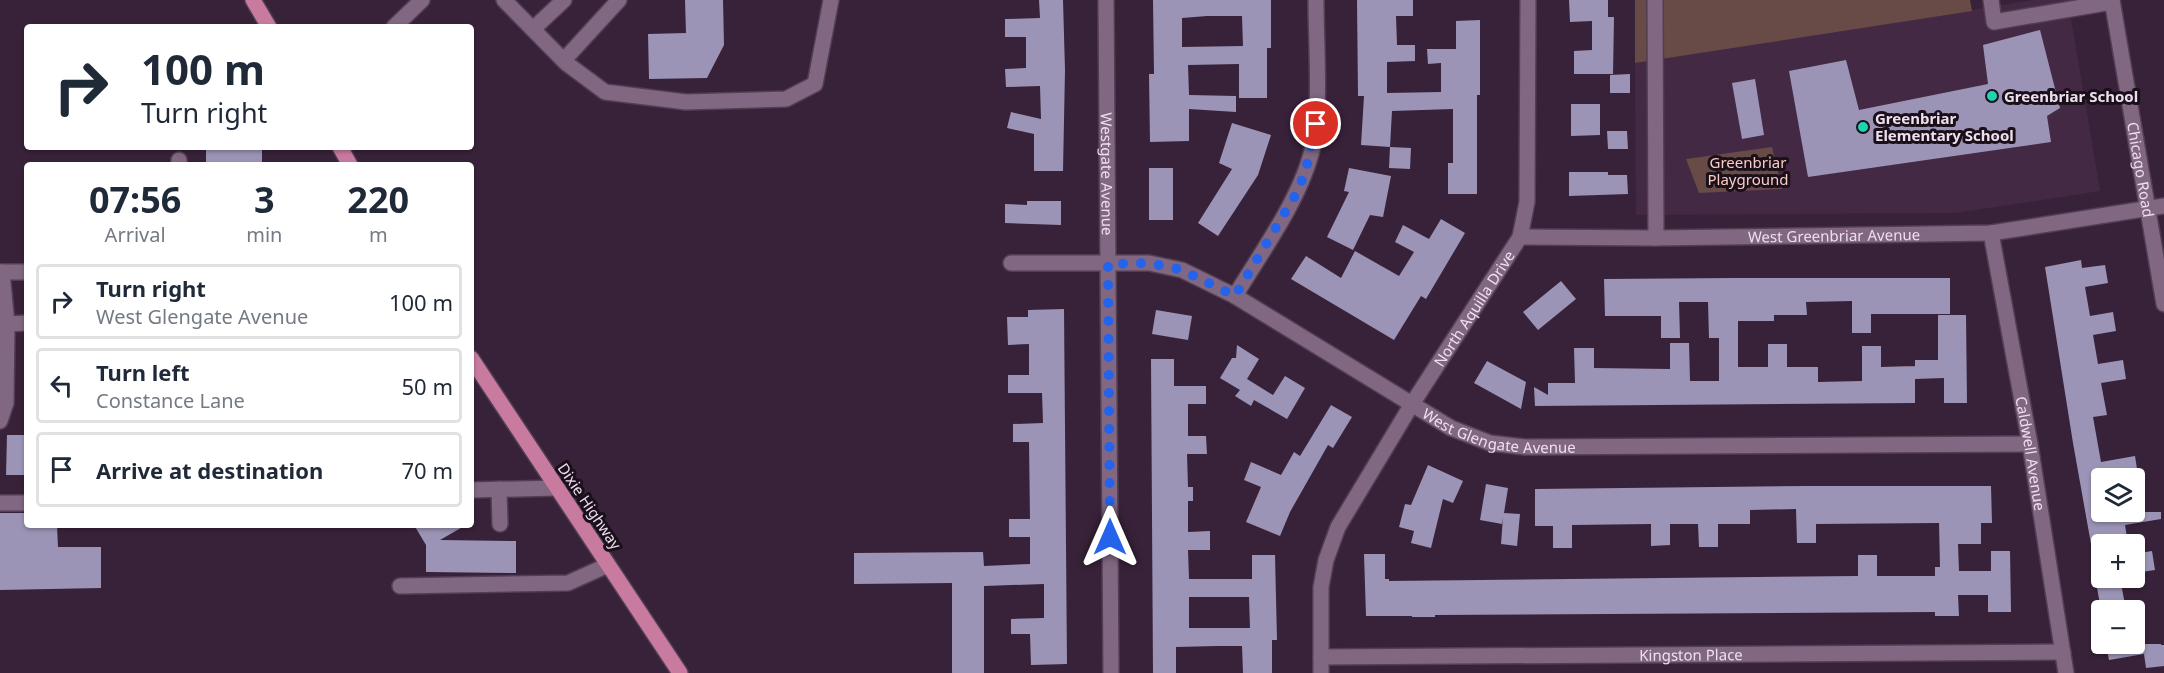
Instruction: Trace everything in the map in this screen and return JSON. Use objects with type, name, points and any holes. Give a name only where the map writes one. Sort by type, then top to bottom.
[{"type":"main road","points":[[253,0],[267,24]]},
{"type":"main road","name":"Dixie Highway","points":[[474,363],[680,673]]},
{"type":"street","points":[[397,24],[422,0]]},
{"type":"street","points":[[504,0],[564,60],[605,92],[686,102],[786,99],[815,84],[831,0]]},
{"type":"street","points":[[533,29],[564,0]]},
{"type":"street","points":[[564,60],[619,0]]},
{"type":"street","name":"Westgate Avenue","points":[[1106,0],[1111,673]]},
{"type":"street","points":[[1235,296],[1296,194],[1312,148],[1316,124],[1316,0]]},
{"type":"street","name":"North Aquilla Drive","points":[[1321,673],[1322,587],[1326,560],[1338,527],[1412,404],[1520,237],[1527,202],[1528,0]]},
{"type":"street","points":[[1654,0],[1656,238]]},
{"type":"street","points":[[1991,0],[1994,22],[2045,7],[2112,1]]},
{"type":"street","name":"Chicago Road","points":[[2112,1],[2164,304]]},
{"type":"street","name":"West Greenbriar Avenue","points":[[1520,237],[1656,238],[1991,233],[2164,206]]},
{"type":"street","name":"Caldwell Avenue","points":[[1991,233],[2030,444],[2066,673]]},
{"type":"street","name":"West Glengate Avenue","points":[[1011,263],[1149,263],[1182,270],[1235,296],[1450,428],[1490,443],[1525,447],[2030,444]]},
{"type":"street","points":[[0,421],[6,403],[7,324],[1,272],[24,272]]},
{"type":"street","points":[[7,324],[24,323]]},
{"type":"street","points":[[474,490],[557,488]]},
{"type":"street","points":[[499,489],[500,524]]},
{"type":"street","points":[[0,503],[24,503]]},
{"type":"street","points":[[400,586],[568,583],[608,565]]},
{"type":"street","name":"Kingston Place","points":[[1321,657],[2063,652]]},
{"type":"shaded area","name":"Greenbriar Elementary School","points":[[2034,0],[2068,0],[2100,191],[1956,213],[1636,215],[1635,63]]},
{"type":"green space","points":[[1635,0],[1970,0],[1972,11],[1635,63]]},
{"type":"green space","name":"Greenbriar Playground","points":[[1772,147],[1782,189],[1699,193],[1686,159]]},
{"type":"building","points":[[685,0],[723,0],[724,45],[707,78],[649,79],[648,34],[686,33]]},
{"type":"building","points":[[1039,0],[1063,0],[1065,70],[1063,171],[1034,171],[1034,134],[1007,128],[1011,112],[1041,119],[1040,86],[1006,87],[1005,69],[1026,68],[1026,37],[1005,37],[1005,19],[1040,18]]},
{"type":"building","points":[[1153,0],[1271,0],[1271,48],[1267,48],[1267,98],[1239,98],[1239,64],[1188,65],[1189,95],[1236,96],[1236,112],[1189,109],[1189,141],[1150,142],[1149,74],[1154,74]],"holes":[[[1242,16],[1243,46],[1182,47],[1182,18]]]},
{"type":"building","points":[[1357,0],[1413,0],[1413,16],[1396,16],[1397,45],[1415,45],[1415,61],[1387,62],[1387,93],[1441,92],[1441,63],[1428,64],[1427,49],[1456,49],[1456,21],[1480,20],[1477,194],[1448,194],[1448,163],[1453,163],[1453,109],[1392,111],[1390,147],[1361,145],[1364,96],[1358,96]]},
{"type":"building","points":[[1569,0],[1608,0],[1608,17],[1614,17],[1613,74],[1574,74],[1574,51],[1592,50],[1592,21],[1570,22]]},
{"type":"building","name":"Greenbriar School","points":[[2040,30],[2060,108],[2047,116],[2051,142],[1808,177],[1789,71],[1846,60],[1859,110],[1988,84],[1983,45]]},
{"type":"building","points":[[1630,74],[1630,93],[1610,93],[1610,75]]},
{"type":"building","points":[[1755,79],[1764,135],[1742,139],[1732,83]]},
{"type":"building","points":[[1571,104],[1600,104],[1600,135],[1571,136]]},
{"type":"building","points":[[1232,123],[1271,135],[1258,175],[1218,236],[1198,223],[1232,169],[1219,163]]},
{"type":"building","points":[[1607,131],[1627,131],[1628,149],[1608,149]]},
{"type":"building","points":[[1390,147],[1411,148],[1410,169],[1389,168]]},
{"type":"building","points":[[206,150],[262,150],[262,162],[206,162]]},
{"type":"building","points":[[1149,168],[1173,168],[1173,220],[1149,220]]},
{"type":"building","points":[[1349,168],[1391,176],[1383,217],[1370,215],[1353,250],[1327,237],[1349,192],[1344,191]]},
{"type":"building","points":[[1569,172],[1608,172],[1608,175],[1627,175],[1628,194],[1569,196]]},
{"type":"building","points":[[1027,201],[1061,201],[1061,225],[1005,223],[1005,204],[1027,205]]},
{"type":"building","points":[[1441,219],[1465,233],[1426,299],[1421,296],[1394,340],[1291,279],[1306,256],[1341,278],[1355,251],[1399,276],[1414,252],[1395,242],[1403,225],[1429,239]]},
{"type":"building","points":[[2081,260],[2082,268],[2105,265],[2108,283],[2085,287],[2090,316],[2113,312],[2116,331],[2093,335],[2098,364],[2123,360],[2126,379],[2101,383],[2107,415],[2093,417],[2101,462],[2135,456],[2137,468],[2091,468],[2091,522],[2143,522],[2125,525],[2126,534],[2091,534],[2091,544],[2073,443],[2045,267]]},
{"type":"building","points":[[1950,278],[1950,314],[1871,314],[1871,333],[1852,333],[1852,301],[1806,302],[1807,315],[1774,315],[1774,321],[1738,321],[1738,367],[1768,367],[1768,344],[1787,344],[1787,367],[1818,367],[1818,382],[1862,381],[1862,346],[1881,346],[1881,367],[1915,366],[1915,403],[1535,406],[1534,387],[1548,395],[1548,383],[1575,383],[1574,348],[1594,348],[1594,368],[1670,369],[1670,343],[1689,343],[1690,381],[1719,381],[1719,338],[1709,338],[1708,302],[1679,302],[1680,338],[1661,338],[1661,316],[1605,316],[1604,279]]},
{"type":"building","points":[[1561,281],[1576,299],[1538,330],[1523,312]]},
{"type":"building","points":[[1064,309],[1067,664],[1031,665],[1030,634],[1011,634],[1011,619],[1044,618],[1044,584],[984,586],[984,673],[952,673],[952,583],[854,584],[854,553],[983,552],[984,566],[1030,564],[1030,537],[1009,537],[1009,519],[1030,519],[1029,442],[1013,442],[1013,424],[1043,423],[1042,393],[1008,393],[1008,375],[1029,375],[1029,344],[1008,345],[1007,317],[1028,317],[1028,310]]},
{"type":"building","points":[[1156,310],[1192,316],[1188,340],[1152,334]]},
{"type":"building","points":[[1938,315],[1966,315],[1967,403],[1944,403],[1944,378],[1915,379],[1915,360],[1938,360]]},
{"type":"building","points":[[1237,345],[1259,359],[1247,379],[1273,395],[1285,376],[1305,388],[1287,419],[1254,400],[1251,406],[1235,396],[1240,390],[1220,378],[1232,358],[1236,358]]},
{"type":"building","points":[[1151,359],[1174,359],[1174,386],[1206,386],[1206,404],[1188,404],[1188,436],[1206,436],[1207,454],[1187,454],[1188,487],[1193,487],[1193,501],[1188,501],[1188,532],[1210,531],[1210,550],[1188,550],[1189,579],[1252,579],[1252,555],[1275,555],[1277,640],[1272,640],[1272,673],[1243,673],[1242,646],[1217,646],[1176,647],[1176,673],[1153,673]],"holes":[[[1189,597],[1249,597],[1250,628],[1189,628]]]},
{"type":"building","points":[[1487,361],[1526,382],[1521,409],[1474,383]]},
{"type":"building","points":[[1331,405],[1352,417],[1333,448],[1328,445],[1290,512],[1280,536],[1246,522],[1261,487],[1244,480],[1251,462],[1281,475],[1294,452],[1300,456]]},
{"type":"building","points":[[7,435],[24,435],[24,475],[6,475]]},
{"type":"building","points":[[1428,465],[1463,481],[1453,503],[1443,499],[1431,548],[1411,543],[1414,531],[1399,527],[1405,504],[1411,505]]},
{"type":"building","points":[[1486,484],[1508,488],[1504,513],[1520,514],[1517,546],[1501,544],[1503,517],[1502,524],[1480,520]]},
{"type":"building","points":[[1991,486],[1992,523],[1981,523],[1981,544],[1958,544],[1959,571],[1991,571],[1991,551],[2010,551],[2011,612],[1988,612],[1988,595],[1958,595],[1959,616],[1935,616],[1935,612],[1366,616],[1364,554],[1385,554],[1385,579],[1389,581],[1858,576],[1858,555],[1877,555],[1877,576],[1935,576],[1935,567],[1940,567],[1939,523],[1816,524],[1816,543],[1797,543],[1796,509],[1750,510],[1750,524],[1718,524],[1718,547],[1699,547],[1698,524],[1670,524],[1670,545],[1651,546],[1651,524],[1572,525],[1572,548],[1553,548],[1553,526],[1535,526],[1535,489]]},
{"type":"building","points":[[2145,512],[2161,512],[2161,519],[2145,522]]},
{"type":"building","points":[[0,513],[24,513],[24,528],[57,528],[58,547],[101,547],[101,588],[0,590]]},
{"type":"building","points":[[416,528],[461,528],[440,540],[516,541],[516,573],[426,572],[426,545]]},
{"type":"building","points":[[2152,551],[2155,570],[2145,571],[2145,552]]},
{"type":"building","points":[[2097,588],[2122,588],[2124,600],[2099,600]]},
{"type":"building","points":[[2145,644],[2164,645],[2164,666],[2146,668]]},
{"type":"building","points":[[2108,654],[2144,654],[2109,660]]},
{"type":"place","name":"Greenbriar School","points":[[1992,96]]},
{"type":"place","name":"Greenbriar Elementary School","points":[[1863,127]]},
{"type":"route","points":[[1110,537],[1108,264],[1149,263],[1182,270],[1235,296],[1296,194],[1305,173],[1316,124]]}]
